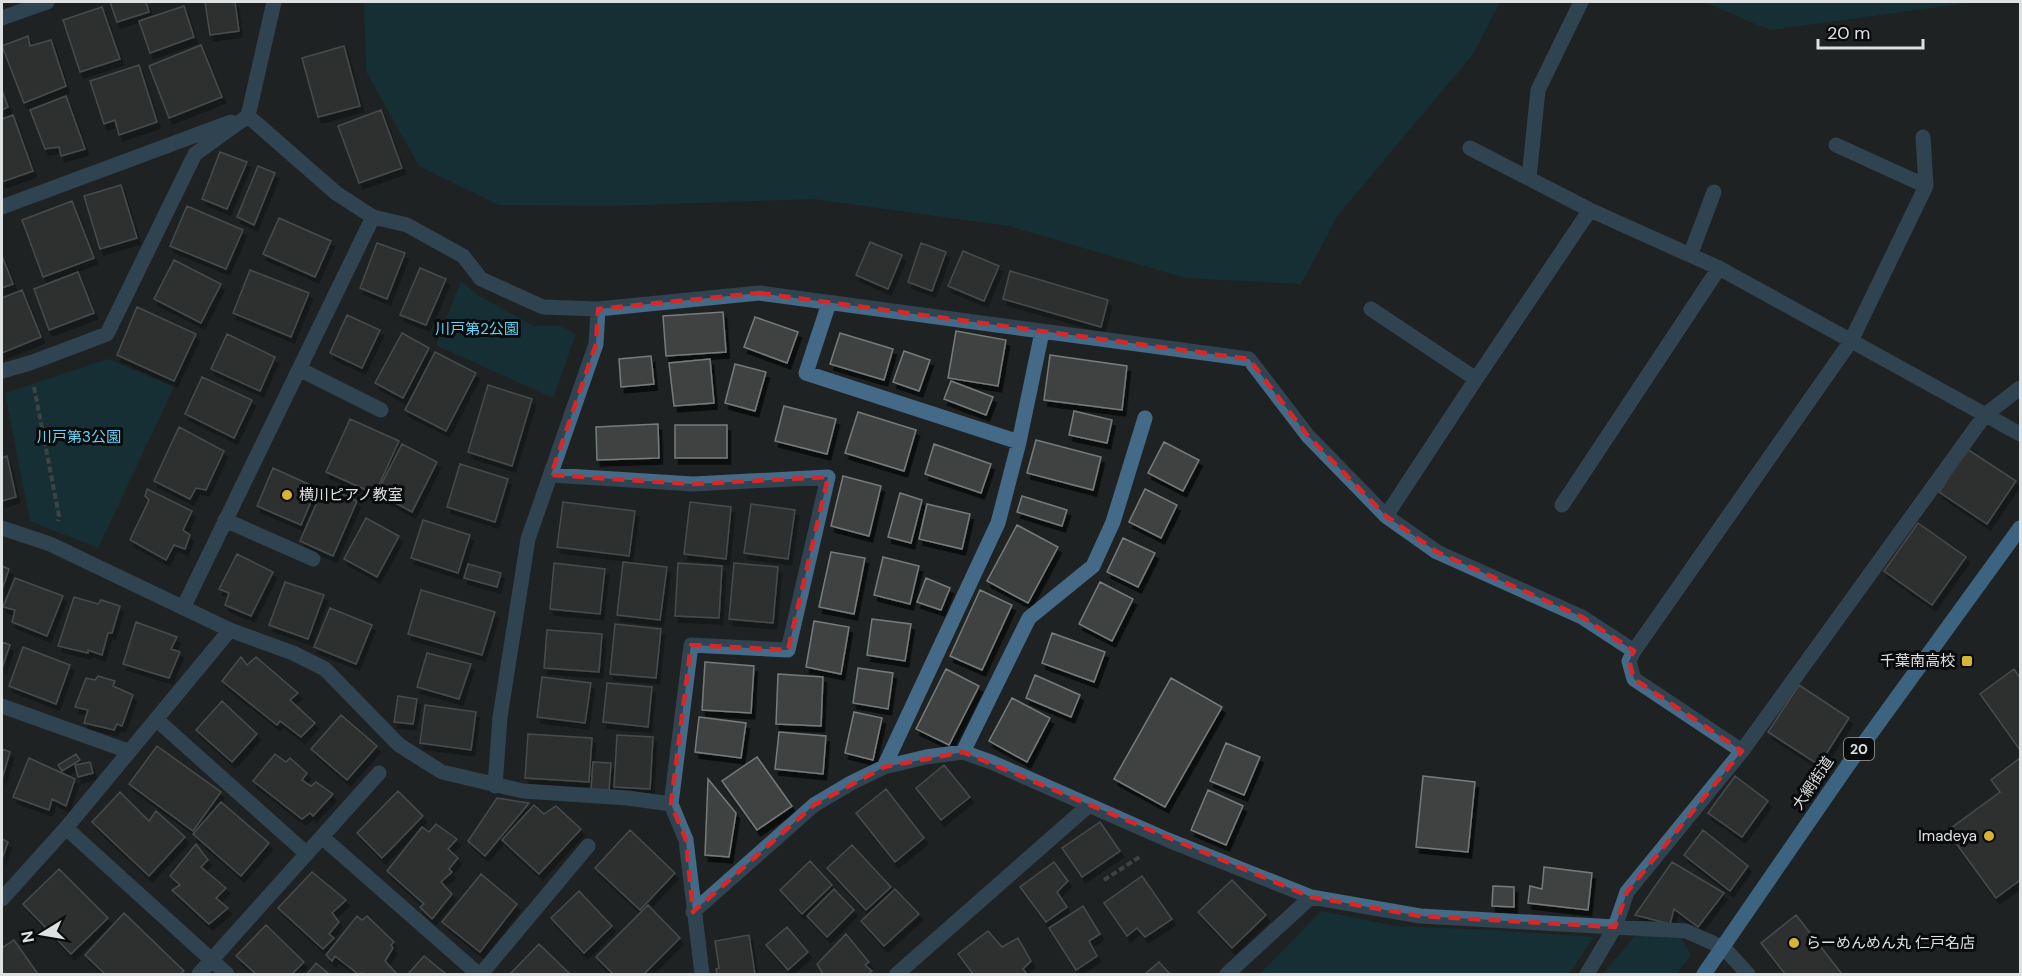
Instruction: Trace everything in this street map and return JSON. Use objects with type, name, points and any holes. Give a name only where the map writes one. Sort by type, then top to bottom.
[{"type":"main road","name":"大網街道","points":[[1704,975],[1848,765],[2020,528]]},
{"type":"street","points":[[2,18],[47,2]]},
{"type":"street","points":[[2,371],[107,334],[195,154],[248,116],[274,2]]},
{"type":"street","points":[[1529,178],[1538,90],[1581,2]]},
{"type":"street","points":[[2,207],[248,116]]},
{"type":"street","points":[[248,116],[336,193],[373,217],[407,225],[463,256],[481,279],[543,307],[598,309],[759,293],[1249,359],[1308,436],[1386,516],[1437,552],[1582,617],[1634,651]]},
{"type":"street","points":[[1742,752],[1634,679],[1629,661],[1851,341],[1926,186],[1923,136]]},
{"type":"street","points":[[1836,145],[1926,186]]},
{"type":"street","points":[[1470,148],[1590,210],[1691,253],[2020,434]]},
{"type":"street","points":[[1691,253],[1714,192]]},
{"type":"street","points":[[1386,516],[1590,210]]},
{"type":"street","points":[[183,608],[373,217]]},
{"type":"street","points":[[1562,505],[1719,268]]},
{"type":"street","points":[[829,303],[806,374],[1020,442]]},
{"type":"street","points":[[495,786],[500,717],[528,539],[596,344],[598,309]]},
{"type":"street","points":[[1371,309],[1476,378]]},
{"type":"street","points":[[884,767],[998,524],[1020,442],[1042,332]]},
{"type":"street","points":[[298,369],[381,410]]},
{"type":"street","points":[[1587,975],[1615,927],[1628,892],[1742,752],[1984,415],[2020,388]]},
{"type":"street","points":[[963,752],[1029,618],[1093,566],[1113,522],[1144,418]]},
{"type":"street","points":[[551,476],[693,484],[828,477],[788,650],[691,645],[671,804],[686,840],[702,975]]},
{"type":"street","points":[[225,520],[313,559]]},
{"type":"street","points":[[2,528],[50,544],[230,630],[293,653],[325,669],[399,745],[442,772],[523,791],[628,798],[671,804]]},
{"type":"street","points":[[2,899],[66,828],[230,630]]},
{"type":"street","points":[[2,706],[128,751]]},
{"type":"street","points":[[157,720],[307,854]]},
{"type":"street","points":[[693,912],[813,805],[884,767],[926,757],[963,752],[992,762],[1168,840],[1311,897],[1420,916],[1686,931],[1724,948],[1748,975]]},
{"type":"street","points":[[199,975],[379,773]]},
{"type":"street","points":[[897,975],[1088,806]]},
{"type":"street","points":[[66,828],[227,975]]},
{"type":"street","points":[[322,837],[479,975],[588,846]]},
{"type":"street","points":[[1227,975],[1311,897]]},
{"type":"path","points":[[30,363],[59,516]]},
{"type":"path","points":[[1104,880],[1168,840]]},
{"type":"highlighted area","points":[[759,293],[1249,359],[1308,436],[1386,516],[1437,552],[1582,617],[1634,651],[1629,661],[1634,679],[1742,751],[1627,892],[1615,927],[1420,916],[1311,897],[963,752],[884,767],[814,805],[693,912],[686,840],[671,804],[691,645],[788,650],[828,477],[693,484],[551,475],[596,344],[598,309]]},
{"type":"green space","points":[[364,2],[1500,2],[1473,54],[1338,215],[1301,284],[1186,278],[1009,226],[814,199],[609,206],[499,205],[419,166],[366,71]]},
{"type":"green space","points":[[1704,2],[1974,2],[1770,30]]},
{"type":"green space","name":"川戸第2公園","points":[[461,281],[479,296],[534,326],[560,326],[576,334],[553,398],[436,345]]},
{"type":"green space","name":"川戸第3公園","points":[[108,359],[174,387],[98,548],[30,521],[5,393]]},
{"type":"green space","points":[[1321,911],[1395,926],[1594,937],[1569,974],[1260,974]]},
{"type":"green space","points":[[1636,935],[1682,939],[1691,955],[1676,974],[1603,974]]},
{"type":"building","points":[[110,2],[146,2],[149,12],[117,22]]},
{"type":"building","points":[[205,2],[235,2],[239,31],[210,35]]},
{"type":"building","points":[[184,6],[194,37],[150,53],[139,21]]},
{"type":"building","points":[[102,7],[120,59],[80,72],[63,20]]},
{"type":"building","points":[[28,36],[30,46],[51,40],[66,86],[24,103],[2,46]]},
{"type":"building","points":[[201,45],[222,97],[169,118],[149,66]]},
{"type":"building","points":[[344,46],[360,106],[318,117],[302,58]]},
{"type":"building","points":[[139,65],[157,122],[119,135],[115,120],[104,124],[90,81]]},
{"type":"building","points":[[2,90],[8,107],[2,110]]},
{"type":"building","points":[[66,96],[85,149],[61,156],[59,147],[45,149],[30,110]]},
{"type":"building","points":[[381,110],[402,168],[359,183],[338,126]]},
{"type":"building","points":[[13,115],[33,171],[2,182],[2,119]]},
{"type":"building","points":[[220,152],[247,162],[227,209],[202,199]]},
{"type":"building","points":[[258,166],[275,173],[254,225],[237,217]]},
{"type":"building","points":[[121,185],[137,238],[100,249],[84,196]]},
{"type":"building","points":[[72,201],[94,258],[43,277],[22,220]]},
{"type":"building","points":[[187,206],[243,230],[226,269],[170,246]]},
{"type":"building","points":[[279,218],[331,241],[315,277],[263,254]]},
{"type":"building","points":[[870,242],[902,255],[888,289],[856,275]]},
{"type":"building","points":[[377,243],[405,253],[387,299],[360,288]]},
{"type":"building","points":[[921,243],[946,252],[932,291],[908,282]]},
{"type":"building","points":[[963,251],[999,266],[984,301],[948,286]]},
{"type":"building","points":[[2,256],[13,284],[2,288]]},
{"type":"building","points":[[174,260],[221,284],[201,323],[154,299]]},
{"type":"building","points":[[420,268],[446,279],[426,325],[400,315]]},
{"type":"building","points":[[250,270],[309,293],[291,337],[233,313]]},
{"type":"building","points":[[1010,271],[1108,300],[1101,327],[1003,299]]},
{"type":"building","points":[[78,272],[94,313],[49,330],[34,289]]},
{"type":"building","points":[[22,290],[41,337],[2,353],[2,298]]},
{"type":"building","points":[[137,307],[196,334],[174,381],[117,355]]},
{"type":"building","points":[[723,312],[726,352],[666,356],[663,316]]},
{"type":"building","points":[[347,315],[380,330],[362,368],[330,353]]},
{"type":"building","points":[[755,317],[798,332],[787,363],[744,347]]},
{"type":"building","points":[[956,331],[1006,340],[998,386],[948,378]]},
{"type":"building","points":[[402,333],[429,348],[403,398],[375,383]]},
{"type":"building","points":[[840,333],[893,349],[884,380],[830,364]]},
{"type":"building","points":[[227,334],[275,357],[260,391],[211,369]]},
{"type":"building","points":[[904,351],[930,360],[919,391],[893,382]]},
{"type":"building","points":[[435,352],[476,373],[446,431],[405,410]]},
{"type":"building","points":[[1050,355],[1127,366],[1122,410],[1044,400]]},
{"type":"building","points":[[651,356],[654,384],[621,387],[619,359]]},
{"type":"building","points":[[710,359],[714,403],[674,406],[669,363]]},
{"type":"building","points":[[735,364],[766,372],[755,411],[725,403]]},
{"type":"building","points":[[202,377],[252,400],[234,438],[185,414]]},
{"type":"building","points":[[951,381],[993,397],[986,415],[944,399]]},
{"type":"building","points":[[488,385],[532,399],[512,466],[468,452]]},
{"type":"building","points":[[784,406],[836,419],[827,454],[775,441]]},
{"type":"building","points":[[1074,411],[1112,420],[1107,443],[1069,435]]},
{"type":"building","points":[[858,412],[916,430],[904,471],[845,453]]},
{"type":"building","points":[[350,419],[399,441],[375,494],[326,472]]},
{"type":"building","points":[[658,424],[659,458],[597,460],[596,427]]},
{"type":"building","points":[[675,425],[727,425],[727,458],[675,458]]},
{"type":"building","points":[[179,427],[224,451],[206,490],[196,488],[190,499],[154,481]]},
{"type":"building","points":[[1036,440],[1101,457],[1093,490],[1027,473]]},
{"type":"building","points":[[1164,442],[1199,460],[1183,491],[1148,473]]},
{"type":"building","points":[[402,444],[437,462],[412,512],[377,493]]},
{"type":"building","points":[[934,444],[991,464],[981,493],[925,474]]},
{"type":"building","points":[[1967,449],[2016,481],[1987,524],[1939,492]]},
{"type":"building","points":[[7,456],[16,497],[2,501],[2,458]]},
{"type":"building","points":[[460,464],[508,479],[495,522],[447,507]]},
{"type":"building","name":"横川ピアノ教室","points":[[273,468],[317,488],[301,525],[257,506]]},
{"type":"building","points":[[843,476],[881,486],[869,536],[831,526]]},
{"type":"building","points":[[324,486],[357,501],[333,556],[300,541]]},
{"type":"building","points":[[147,489],[192,511],[183,530],[190,535],[185,549],[174,545],[166,560],[130,540],[149,500],[145,496]]},
{"type":"building","points":[[1145,489],[1177,505],[1161,538],[1129,522]]},
{"type":"building","points":[[900,493],[922,500],[911,543],[888,537]]},
{"type":"building","points":[[1022,496],[1067,510],[1062,526],[1017,512]]},
{"type":"building","points":[[563,502],[635,511],[629,556],[557,547]]},
{"type":"building","points":[[690,502],[731,507],[726,559],[684,554]]},
{"type":"building","points":[[751,504],[795,510],[788,559],[744,553]]},
{"type":"building","points":[[927,504],[970,514],[962,549],[919,539]]},
{"type":"building","points":[[366,518],[399,536],[377,577],[344,559]]},
{"type":"building","points":[[423,520],[470,535],[458,573],[411,558]]},
{"type":"building","points":[[1918,523],[1966,557],[1932,605],[1884,571]]},
{"type":"building","points":[[1017,525],[1058,547],[1028,603],[987,581]]},
{"type":"building","points":[[1123,538],[1155,553],[1138,587],[1107,572]]},
{"type":"building","points":[[831,552],[865,558],[854,614],[819,607]]},
{"type":"building","points":[[237,554],[273,572],[251,616],[225,605],[229,593],[219,589]]},
{"type":"building","points":[[883,557],[919,566],[910,604],[874,595]]},
{"type":"building","points":[[623,562],[667,567],[660,620],[617,615]]},
{"type":"building","points":[[554,563],[605,569],[600,614],[550,609]]},
{"type":"building","points":[[678,563],[722,566],[719,618],[675,616]]},
{"type":"building","points":[[734,563],[778,567],[773,623],[729,619]]},
{"type":"building","points":[[468,564],[501,573],[497,587],[464,578]]},
{"type":"building","points":[[2,566],[9,569],[2,590]]},
{"type":"building","points":[[15,578],[63,596],[47,636],[12,622],[15,610],[3,607]]},
{"type":"building","points":[[926,578],[950,588],[941,610],[917,602]]},
{"type":"building","points":[[285,582],[324,595],[308,639],[269,625]]},
{"type":"building","points":[[1100,582],[1133,599],[1112,641],[1079,624]]},
{"type":"building","points":[[421,590],[495,612],[482,655],[408,634]]},
{"type":"building","points":[[980,590],[1012,605],[982,670],[950,656]]},
{"type":"building","points":[[74,597],[98,604],[101,600],[120,606],[112,633],[108,633],[102,655],[88,650],[88,653],[58,646]]},
{"type":"building","points":[[330,608],[372,625],[356,664],[314,647]]},
{"type":"building","points":[[872,619],[911,624],[905,661],[867,655]]},
{"type":"building","points":[[814,621],[849,627],[841,674],[806,667]]},
{"type":"building","points":[[136,622],[177,637],[171,649],[180,652],[169,678],[123,664]]},
{"type":"building","points":[[615,624],[661,629],[656,678],[610,674]]},
{"type":"building","points":[[547,630],[602,634],[599,672],[544,668]]},
{"type":"building","points":[[1052,633],[1105,652],[1094,682],[1042,663]]},
{"type":"building","points":[[2,642],[10,645],[2,668]]},
{"type":"building","points":[[23,647],[70,665],[56,704],[9,686]]},
{"type":"building","points":[[427,653],[471,664],[459,699],[417,687]]},
{"type":"building","points":[[241,657],[247,665],[256,657],[298,693],[290,700],[315,723],[301,737],[280,721],[277,725],[222,681]]},
{"type":"building","points":[[705,662],[754,666],[751,713],[702,710]]},
{"type":"building","points":[[858,668],[893,673],[888,709],[853,703]]},
{"type":"building","points":[[946,669],[979,686],[949,745],[916,729]]},
{"type":"building","points":[[2014,669],[2020,678],[2020,750],[1980,694]]},
{"type":"building","points":[[778,674],[823,677],[821,726],[776,724]]},
{"type":"building","points":[[1035,675],[1080,695],[1071,717],[1026,698]]},
{"type":"building","points":[[98,676],[115,681],[113,686],[133,695],[122,726],[117,724],[114,730],[84,723],[88,710],[75,707],[86,678],[95,680]]},
{"type":"building","points":[[542,677],[591,683],[585,723],[537,717]]},
{"type":"building","points":[[1171,678],[1222,707],[1165,807],[1114,779]]},
{"type":"building","points":[[607,683],[652,687],[648,727],[603,722]]},
{"type":"building","points":[[1799,685],[1849,718],[1819,765],[1768,732]]},
{"type":"building","points":[[398,696],[417,699],[413,724],[394,722]]},
{"type":"building","points":[[1012,698],[1050,718],[1027,762],[989,741]]},
{"type":"building","points":[[222,701],[257,734],[232,762],[196,730]]},
{"type":"building","points":[[425,705],[476,712],[471,750],[420,743]]},
{"type":"building","points":[[854,712],[882,718],[873,760],[845,753]]},
{"type":"building","points":[[341,715],[377,746],[347,780],[311,749]]},
{"type":"building","points":[[699,717],[746,723],[741,758],[695,752]]},
{"type":"building","points":[[779,732],[826,736],[823,774],[775,769]]},
{"type":"building","points":[[528,734],[592,738],[589,782],[525,778]]},
{"type":"building","points":[[617,735],[653,737],[650,789],[614,787]]},
{"type":"building","points":[[1226,743],[1260,757],[1244,795],[1210,781]]},
{"type":"building","points":[[157,746],[221,792],[193,831],[129,784]]},
{"type":"building","points":[[2,749],[10,752],[2,779]]},
{"type":"building","points":[[76,754],[80,760],[62,771],[58,765]]},
{"type":"building","points":[[275,754],[286,762],[290,758],[307,773],[302,780],[311,786],[316,782],[333,794],[313,816],[310,813],[302,819],[253,781]]},
{"type":"building","points":[[757,757],[792,806],[757,830],[722,781]]},
{"type":"building","points":[[29,758],[75,779],[66,806],[52,799],[49,810],[13,797]]},
{"type":"building","points":[[2020,758],[2020,880],[1996,898],[1947,831],[2000,792],[1991,780]]},
{"type":"building","points":[[90,762],[93,773],[78,777],[75,765]]},
{"type":"building","points":[[593,762],[611,763],[609,791],[591,789]]},
{"type":"building","points":[[944,765],[970,797],[941,820],[916,788]]},
{"type":"building","points":[[1423,776],[1475,782],[1468,852],[1416,847]]},
{"type":"building","points":[[1735,776],[1768,801],[1742,837],[1708,813]]},
{"type":"building","points":[[708,779],[736,813],[729,857],[705,855]]},
{"type":"building","points":[[886,789],[924,838],[895,862],[856,813]]},
{"type":"building","points":[[1208,790],[1243,806],[1226,845],[1191,830]]},
{"type":"building","points":[[398,791],[423,816],[382,858],[357,833]]},
{"type":"building","points":[[120,792],[149,821],[156,811],[185,837],[149,876],[92,822]]},
{"type":"building","points":[[497,798],[529,803],[485,856],[468,841]]},
{"type":"building","points":[[221,802],[269,843],[241,876],[193,834]]},
{"type":"building","points":[[534,805],[544,814],[556,806],[581,829],[539,874],[502,840]]},
{"type":"building","points":[[1100,822],[1120,851],[1082,877],[1062,848]]},
{"type":"building","points":[[436,824],[457,839],[448,849],[458,858],[449,869],[452,872],[441,882],[452,894],[432,919],[420,907],[424,904],[387,871],[422,827],[429,832]]},
{"type":"building","points":[[630,830],[675,873],[640,910],[595,868]]},
{"type":"building","points":[[1703,830],[1748,866],[1730,891],[1684,855]]},
{"type":"building","points":[[2,839],[8,842],[2,859]]},
{"type":"building","points":[[196,844],[208,860],[201,867],[226,888],[216,898],[228,908],[209,924],[172,890],[180,885],[170,876]]},
{"type":"building","points":[[852,845],[891,887],[866,910],[827,868]]},
{"type":"building","points":[[810,861],[832,885],[802,914],[780,890]]},
{"type":"building","points":[[1054,862],[1068,881],[1057,892],[1067,907],[1046,922],[1020,887]]},
{"type":"building","points":[[1672,862],[1724,893],[1698,927],[1674,909],[1670,924],[1635,915]]},
{"type":"building","points":[[1544,867],[1592,873],[1588,910],[1528,903],[1530,886],[1542,889]]},
{"type":"building","points":[[59,869],[108,918],[71,954],[23,904]]},
{"type":"building","points":[[312,872],[346,900],[332,913],[339,922],[329,934],[334,938],[323,949],[278,908]]},
{"type":"building","points":[[481,874],[517,904],[480,952],[442,922]]},
{"type":"building","points":[[1142,876],[1172,919],[1145,937],[1137,928],[1127,936],[1104,903]]},
{"type":"building","points":[[1232,880],[1266,915],[1232,948],[1198,912]]},
{"type":"building","points":[[1493,886],[1514,887],[1514,907],[1492,906]]},
{"type":"building","points":[[834,889],[854,910],[827,937],[807,916]]},
{"type":"building","points":[[895,889],[919,914],[884,946],[861,921]]},
{"type":"building","points":[[579,891],[612,926],[584,953],[551,918]]},
{"type":"building","points":[[648,905],[680,938],[644,974],[613,974],[596,957]]},
{"type":"building","points":[[1083,906],[1100,934],[1089,941],[1097,956],[1076,970],[1049,928]]},
{"type":"building","points":[[124,913],[184,971],[180,974],[105,974],[85,955]]},
{"type":"building","points":[[1796,915],[1842,974],[1785,974],[1761,943]]},
{"type":"building","points":[[357,916],[362,920],[367,916],[394,942],[385,961],[396,973],[358,974],[335,956],[332,961],[326,955]]},
{"type":"building","points":[[266,925],[304,962],[292,974],[256,974],[236,956]]},
{"type":"building","points":[[787,927],[808,952],[788,970],[766,945]]},
{"type":"building","points":[[988,931],[1002,947],[1018,938],[1031,961],[1023,969],[1027,974],[973,974],[958,954]]},
{"type":"building","points":[[846,934],[869,962],[865,965],[872,971],[868,974],[823,974],[817,964]]},
{"type":"building","points":[[749,935],[755,974],[717,974],[716,969],[719,968],[715,941]]},
{"type":"building","points":[[14,940],[38,974],[2,974],[2,948]]},
{"type":"building","points":[[539,944],[570,974],[510,974]]},
{"type":"building","points":[[424,956],[446,974],[408,974]]},
{"type":"building","points":[[1159,962],[1170,974],[1145,974]]},
{"type":"building","points":[[316,963],[329,974],[307,974]]},
{"type":"place","name":"横川ピアノ教室","points":[[287,495]]},
{"type":"place","name":"千葉南高校","points":[[1967,661]]},
{"type":"place","name":"Imadeya","points":[[1989,836]]},
{"type":"place","name":"らーめんめん丸 仁戸名店","points":[[1794,943]]}]
